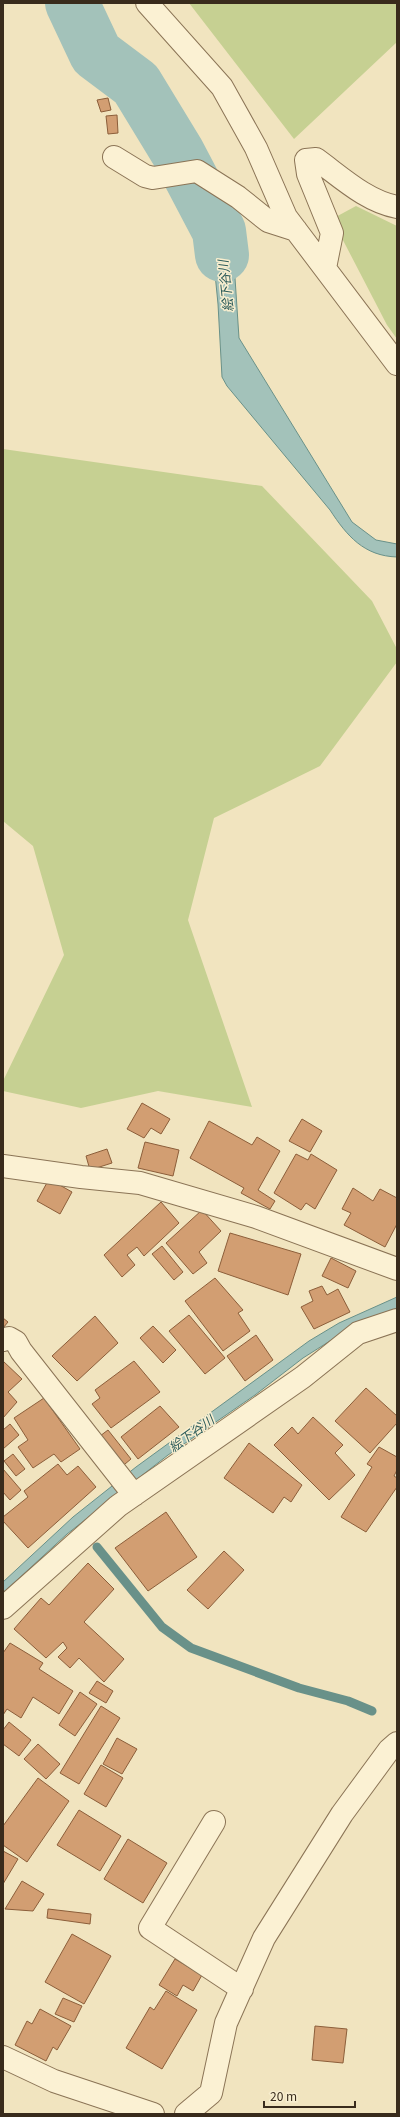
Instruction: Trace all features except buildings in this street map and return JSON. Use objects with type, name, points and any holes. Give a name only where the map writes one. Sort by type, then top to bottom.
[{"type":"street","points":[[147,3],[222,87],[256,148],[286,217],[397,364]]},
{"type":"street","points":[[114,157],[145,176],[153,178],[197,171],[238,196],[268,221],[296,230]]},
{"type":"street","points":[[325,268],[332,233],[308,174],[306,160],[316,159],[370,198],[383,204],[397,206]]},
{"type":"street","points":[[3,1166],[81,1177],[140,1183],[256,1216],[397,1269]]},
{"type":"street","points":[[3,1608],[118,1506],[303,1377],[358,1333],[397,1320]]},
{"type":"street","points":[[3,1340],[9,1338],[16,1342],[21,1351],[134,1496]]},
{"type":"street","points":[[186,2114],[211,2093],[226,2023],[264,1938],[342,1814],[390,1750],[397,1743]]},
{"type":"street","points":[[214,1822],[150,1928],[242,1989]]},
{"type":"street","points":[[3,2057],[54,2081],[153,2114]]},
{"type":"green space","points":[[189,3],[397,3],[397,42],[294,139]]},
{"type":"green space","points":[[356,206],[397,226],[397,339],[387,325],[332,219]]},
{"type":"green space","points":[[3,449],[262,486],[372,601],[397,649],[397,662],[320,766],[214,818],[188,920],[252,1107],[158,1091],[81,1108],[3,1091],[3,1081],[64,955],[33,846],[3,821]]},
{"type":"water","points":[[197,186],[220,216],[231,243],[239,338],[352,522],[376,540],[397,544],[397,557],[385,556],[366,549],[350,536],[227,386],[222,377],[218,304],[210,223],[205,210],[187,189]]},
{"type":"water","points":[[397,1297],[397,1308],[341,1334],[303,1358],[255,1395],[168,1455],[67,1534],[3,1593],[3,1582],[73,1517],[136,1467],[309,1341],[339,1323]]},
{"type":"waterway","name":"絵下谷川","points":[[72,3],[96,54],[136,84],[178,153],[219,231],[222,255]]},
{"type":"waterway","points":[[97,1547],[162,1627],[191,1648],[299,1688],[348,1701],[372,1711]]}]
